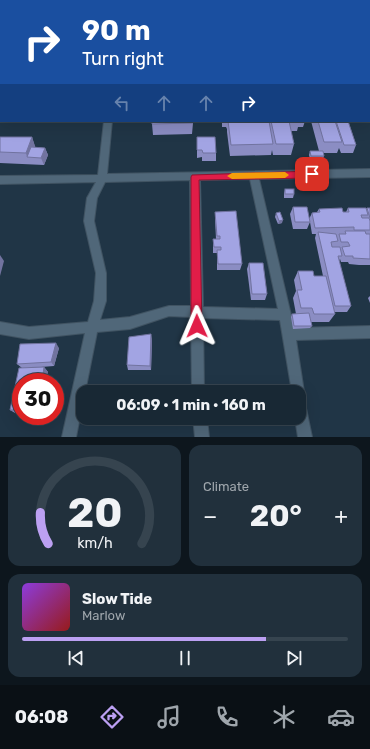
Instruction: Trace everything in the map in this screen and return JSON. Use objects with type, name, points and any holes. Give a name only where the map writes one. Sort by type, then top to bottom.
[{"type":"street","points":[[70,437],[92,327],[100,301],[101,273],[89,221],[92,198],[102,179],[108,122]]},
{"type":"street","points":[[0,180],[370,173]]},
{"type":"street","points":[[254,176],[289,334],[297,385]]},
{"type":"street","points":[[195,177],[198,385]]},
{"type":"street","points":[[0,328],[29,333],[92,327],[130,323],[169,311],[284,315]]},
{"type":"street","points":[[289,334],[370,332]]},
{"type":"street","points":[[201,425],[202,437]]},
{"type":"street","points":[[303,425],[305,437]]},
{"type":"building","points":[[152,122],[193,122],[193,123],[152,124]]},
{"type":"building","points":[[228,122],[269,122],[273,144],[231,145]]},
{"type":"building","points":[[271,122],[289,122],[294,144],[276,144]]},
{"type":"building","points":[[318,122],[335,122],[342,142],[324,142]]},
{"type":"building","points":[[336,122],[348,122],[356,145],[344,145]]},
{"type":"building","points":[[0,137],[32,137],[26,153],[0,152]]},
{"type":"building","points":[[197,137],[215,137],[216,153],[203,153],[202,150],[197,150]]},
{"type":"building","points":[[31,147],[45,148],[41,158],[27,157]]},
{"type":"building","points":[[310,151],[323,151],[324,156],[311,156]]},
{"type":"building","points":[[285,189],[294,189],[294,194],[285,194]]},
{"type":"building","points":[[293,207],[307,207],[310,222],[295,222]]},
{"type":"building","points":[[342,208],[343,212],[349,212],[348,208],[366,208],[368,215],[361,215],[362,218],[369,218],[370,230],[354,230],[354,227],[315,228],[312,213],[320,212],[319,209]]},
{"type":"building","points":[[367,208],[370,208],[370,218]]},
{"type":"building","points":[[236,211],[242,264],[218,264],[217,250],[221,250],[221,247],[214,247],[213,239],[220,239],[220,236],[217,236],[215,212]]},
{"type":"building","points":[[280,212],[283,220],[279,221],[276,213]]},
{"type":"building","points":[[345,231],[365,231],[366,234],[370,234],[370,259],[345,256],[342,247],[350,246],[348,242],[341,242],[339,234],[346,234]]},
{"type":"building","points":[[318,232],[336,234],[338,241],[331,242],[332,247],[340,247],[342,256],[338,256],[351,306],[335,306]]},
{"type":"building","points":[[249,263],[263,263],[267,294],[252,294]]},
{"type":"building","points":[[298,271],[313,271],[314,276],[326,276],[335,314],[314,314],[312,308],[301,308],[297,290],[302,290]]},
{"type":"building","points":[[309,313],[312,326],[294,326],[292,314]]},
{"type":"building","points":[[151,334],[150,366],[127,365],[129,337]]},
{"type":"building","points":[[56,343],[51,362],[17,364],[20,344]]},
{"type":"building","points":[[44,367],[43,373],[18,373],[19,368]]},
{"type":"slow traffic","points":[[232,176],[285,175]]},
{"type":"route","points":[[197,326],[195,177],[312,174]]}]
